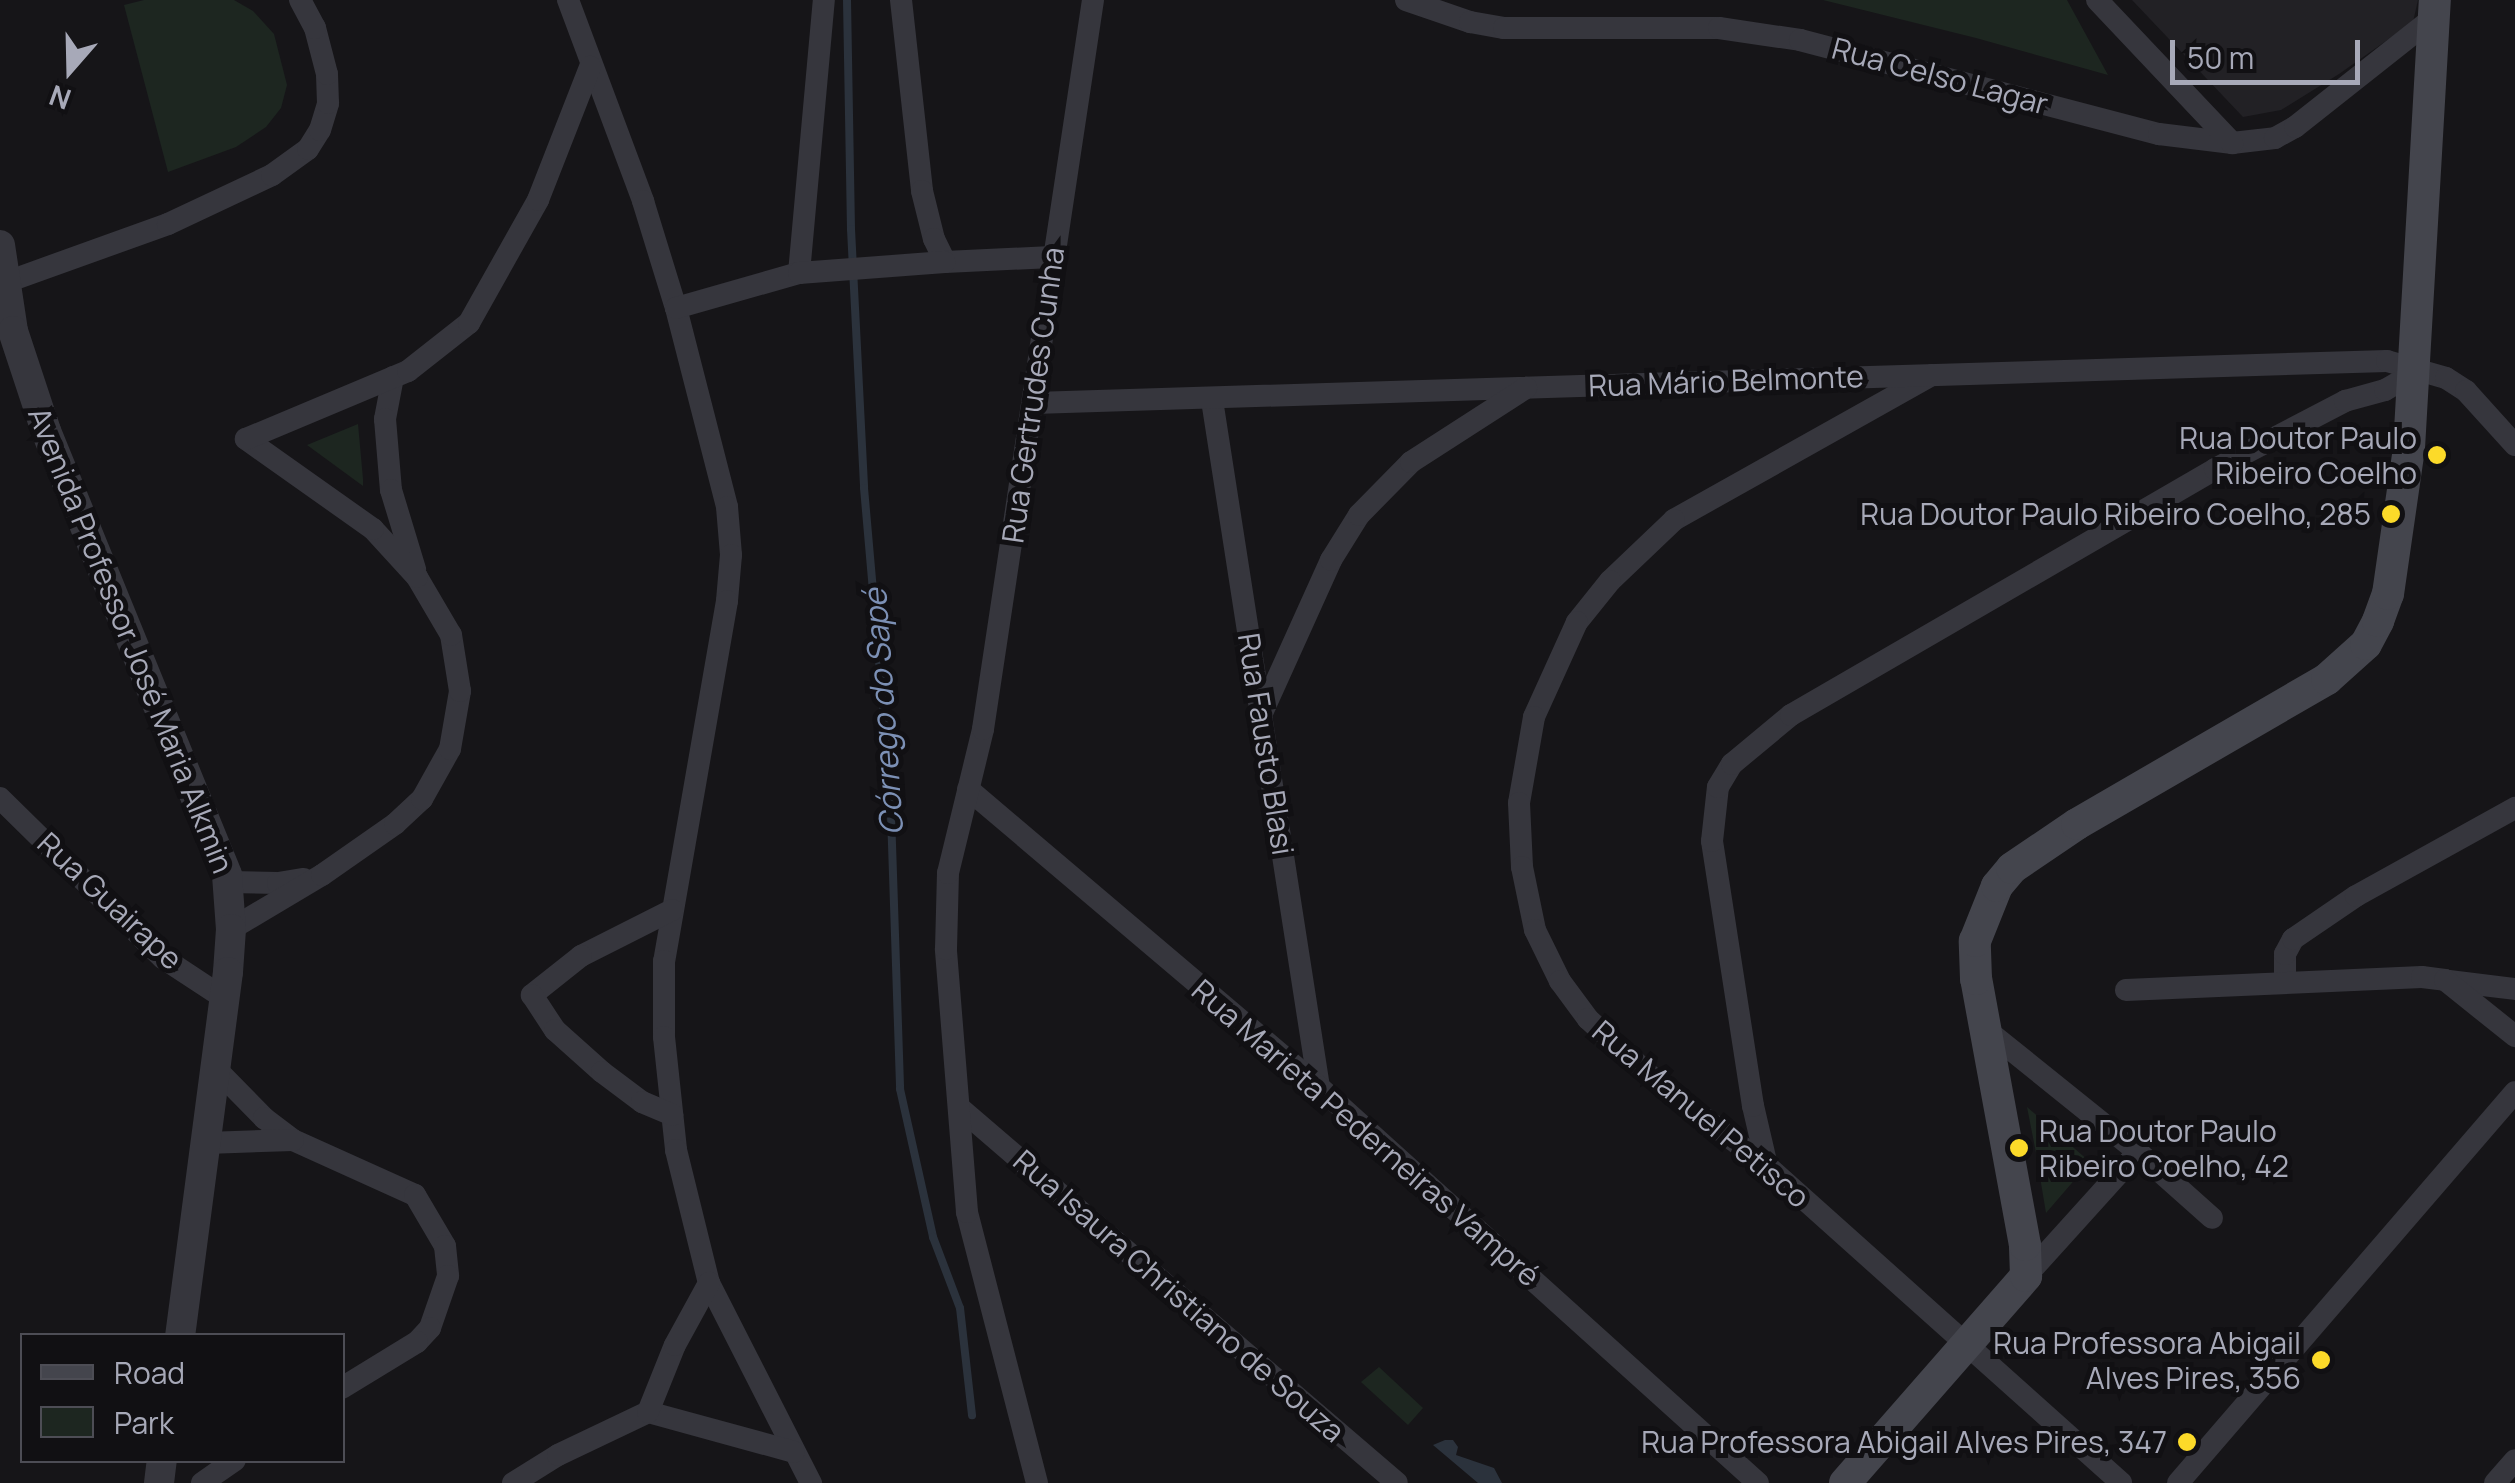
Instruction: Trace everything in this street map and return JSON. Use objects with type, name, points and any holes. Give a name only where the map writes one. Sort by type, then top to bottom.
[{"type":"main road","points":[[1845,1483],[2026,1276],[2025,1245],[1984,1028],[1975,940],[1984,908],[2012,868],[2076,824],[2327,679],[2366,644],[2388,594],[2416,372],[2440,6]]},
{"type":"street","points":[[4,283],[168,224],[272,175],[308,150],[320,130],[328,103],[327,74],[314,28],[300,0]]},
{"type":"street","points":[[568,0],[643,201],[676,308],[727,507],[731,555],[698,779],[664,961],[664,1018],[676,1150],[709,1283],[811,1483]]},
{"type":"street","points":[[811,272],[824,0]]},
{"type":"street","points":[[900,0],[922,191],[934,239],[946,262]]},
{"type":"street","name":"Rua Gertrudes Cunha","points":[[1035,1476],[967,1212],[946,949],[948,873],[983,729],[1093,0]]},
{"type":"street","name":"Rua Celso Lagar","points":[[1406,0],[1470,22],[1504,28],[1719,28],[1800,40],[2159,134],[2232,143],[2275,138],[2295,126],[2440,6]]},
{"type":"street","points":[[2097,0],[2232,143]]},
{"type":"street","points":[[417,577],[373,529],[246,439],[408,371],[469,323],[538,200],[590,67]]},
{"type":"street","name":"Avenida Professor José Maria Alkmin","points":[[0,245],[13,330],[46,431],[228,882],[231,930],[224,998],[180,1333]]},
{"type":"street","points":[[676,308],[811,272],[1052,258]]},
{"type":"street","name":"Rua Mário Belmonte","points":[[1034,402],[1212,400],[1528,386],[2387,361],[2446,378],[2466,391],[2515,445]]},
{"type":"street","points":[[1767,1166],[1753,1106],[1712,841],[1718,787],[1732,764],[1791,715],[2216,469],[2345,401],[2384,390],[2416,372]]},
{"type":"street","name":"Rua Manuel Petisco","points":[[1932,374],[1674,520],[1642,548],[1577,622],[1548,679],[1524,757],[1519,804],[1522,867],[1535,930],[1560,981],[1588,1020],[1657,1082],[1767,1166],[2121,1483]]},
{"type":"street","points":[[231,930],[322,875],[395,824],[422,799],[450,749],[460,691],[455,649],[417,577],[392,490],[385,420],[393,377]]},
{"type":"street","points":[[1262,713],[1331,560],[1359,515],[1411,462],[1528,386]]},
{"type":"street","name":"Rua Fausto Blasi","points":[[1212,400],[1319,1087]]},
{"type":"street","name":"Rua Marieta Pederneiras Vampré","points":[[968,789],[1319,1087],[1758,1483]]},
{"type":"street","name":"Rua Guairape","points":[[5,805],[163,958],[224,998]]},
{"type":"street","points":[[2285,981],[2284,954],[2293,940],[2356,896],[2515,808]]},
{"type":"street","points":[[228,882],[278,884],[322,875]]},
{"type":"street","points":[[672,910],[581,956],[532,995],[555,1030],[602,1072],[642,1102],[672,1115]]},
{"type":"street","points":[[2446,980],[2515,1036]]},
{"type":"street","points":[[2126,990],[2285,981],[2446,980],[2515,989]]},
{"type":"street","points":[[1984,1028],[2138,1152],[2212,1218]]},
{"type":"street","points":[[216,1069],[264,1118],[293,1140],[415,1196],[445,1246],[448,1276],[430,1328],[416,1342],[345,1386]]},
{"type":"street","points":[[2178,1483],[2515,1092]]},
{"type":"street","name":"Rua Isaura Christiano de Souza","points":[[961,1109],[1397,1483]]},
{"type":"street","points":[[206,1143],[293,1140]]},
{"type":"street","points":[[2026,1276],[2138,1152]]},
{"type":"street","points":[[648,1412],[675,1346],[709,1283]]},
{"type":"street","points":[[513,1483],[558,1455],[648,1412],[794,1452]]},
{"type":"street","points":[[2495,1483],[2515,1460]]},
{"type":"street","points":[[202,1483],[230,1463]]},
{"type":"street","points":[[1035,1476],[1058,1483]]},
{"type":"shaded area","points":[[2132,0],[2418,0],[2413,22],[2339,74],[2281,110],[2243,117]]},
{"type":"shaded area","points":[[1453,1440],[1458,1447],[1456,1455],[1494,1468],[1502,1483],[1478,1483],[1433,1445]]},
{"type":"green space","points":[[144,0],[234,0],[253,11],[274,34],[287,85],[281,108],[266,127],[236,147],[168,172],[124,5]]},
{"type":"green space","points":[[1823,0],[2067,0],[2108,75],[1976,38]]},
{"type":"green space","points":[[358,424],[363,479],[363,486],[307,445]]},
{"type":"green space","points":[[2027,1107],[2090,1162],[2046,1213],[2036,1153]]},
{"type":"green space","points":[[1379,1367],[1423,1408],[1408,1425],[1361,1382]]},
{"type":"waterway","name":"Córrego do Sapé","points":[[847,0],[851,229],[864,488],[890,784],[900,1089],[933,1237],[960,1308],[972,1415]]},
{"type":"place","name":"Rua Doutor Paulo Ribeiro Coelho","points":[[2437,455]]},
{"type":"place","name":"Rua Doutor Paulo Ribeiro Coelho, 285","points":[[2391,514]]},
{"type":"place","name":"Rua Doutor Paulo Ribeiro Coelho, 42","points":[[2019,1148]]},
{"type":"place","name":"Rua Professora Abigail Alves Pires, 356","points":[[2321,1360]]},
{"type":"place","name":"Rua Professora Abigail Alves Pires, 347","points":[[2187,1442]]}]
